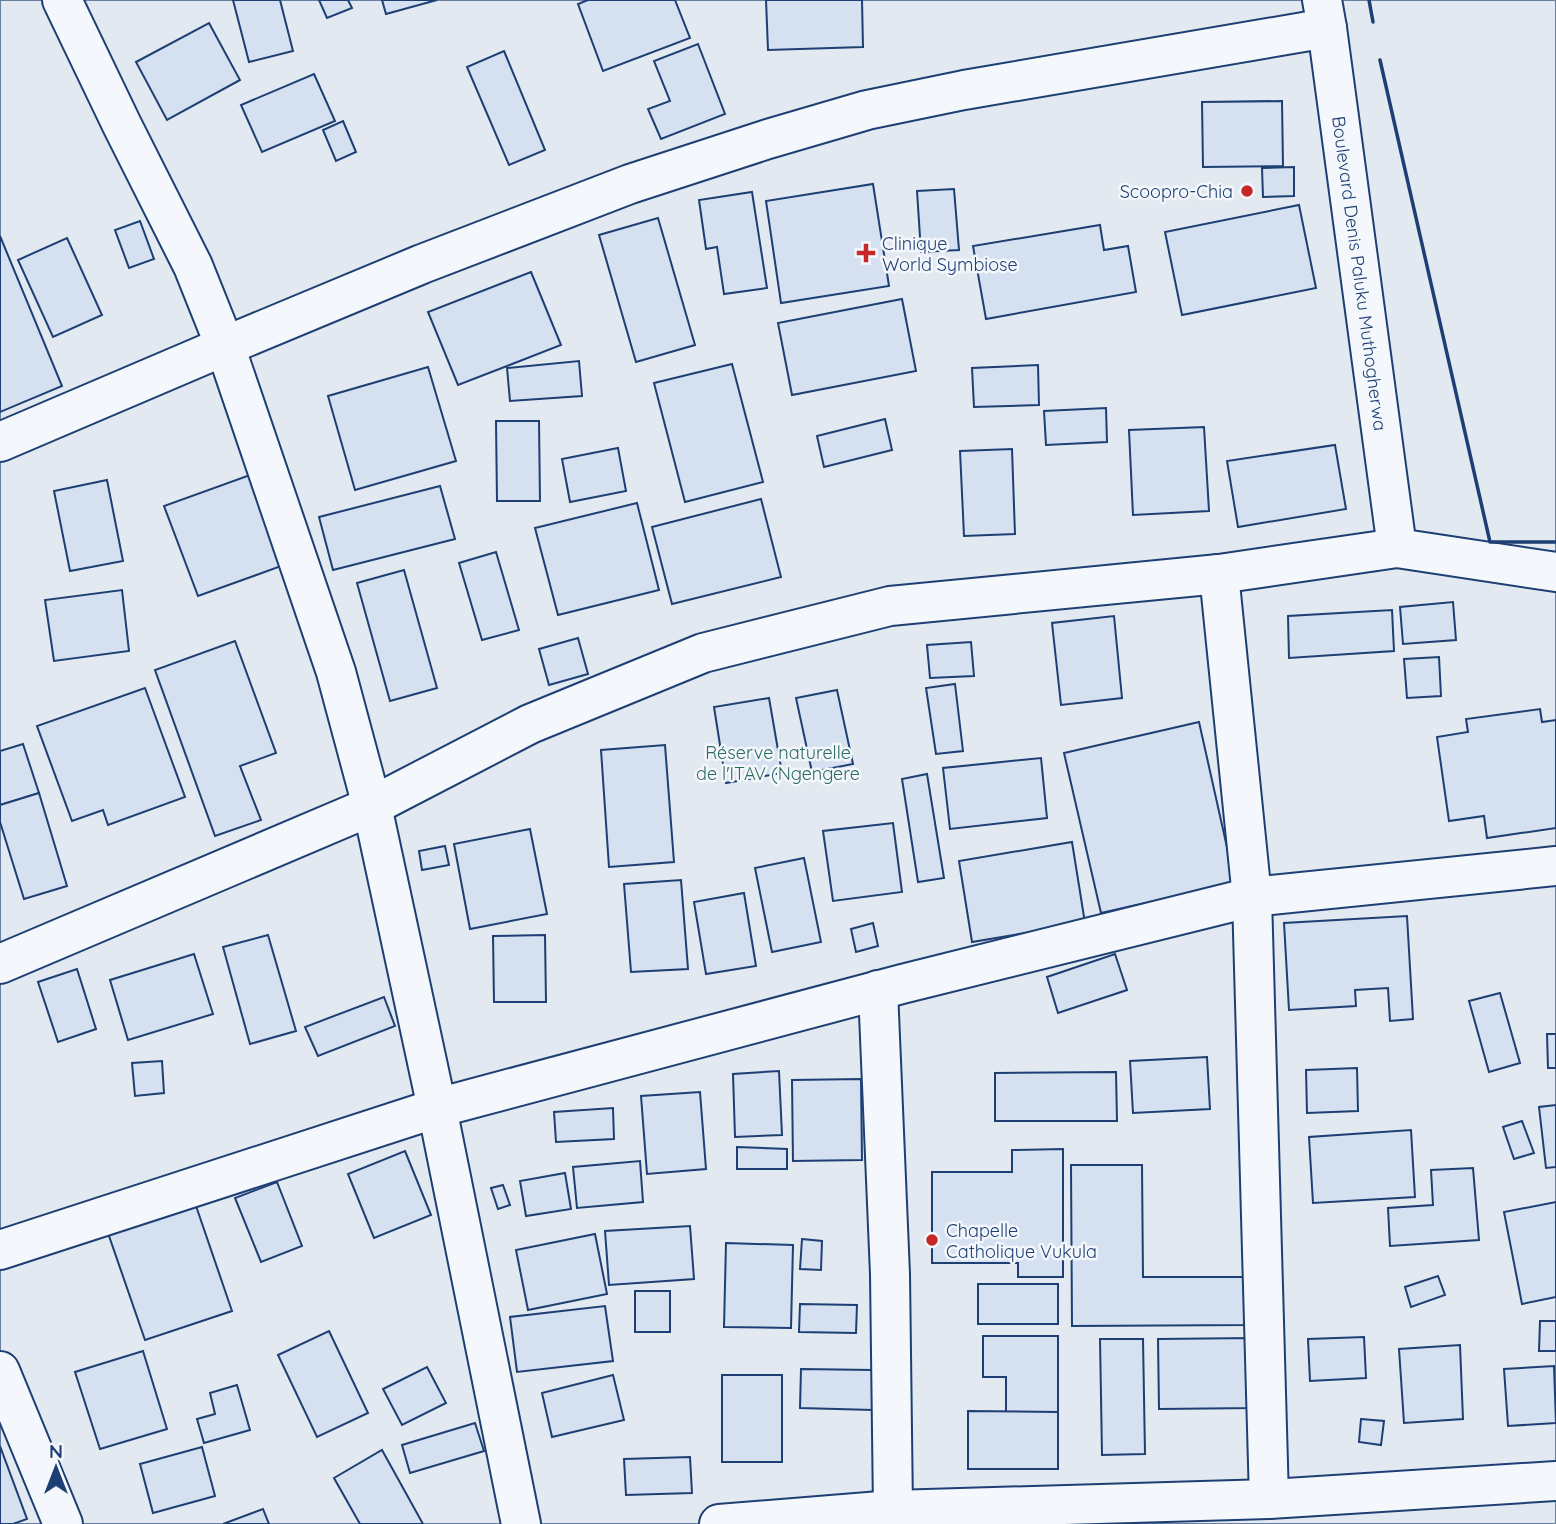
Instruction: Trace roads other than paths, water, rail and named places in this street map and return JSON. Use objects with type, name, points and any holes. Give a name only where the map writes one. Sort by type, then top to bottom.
[{"type":"street","points":[[62,0],[193,266],[225,346],[335,672],[372,806],[437,1108],[521,1524]]},
{"type":"street","points":[[0,442],[422,264],[630,184],[768,139],[855,114],[1325,14]]},
{"type":"street","name":"Boulevard Denis Paluku Muthogherwa","points":[[1325,14],[1397,548]]},
{"type":"street","points":[[0,964],[372,806],[530,724],[703,653],[890,606],[1219,574],[1397,548],[1556,572]]},
{"type":"street","points":[[1219,574],[1252,897],[1275,1507]]},
{"type":"street","points":[[0,1250],[437,1108],[878,990],[1252,897],[1556,866]]},
{"type":"street","points":[[878,990],[890,1274],[882,1515]]},
{"type":"street","points":[[0,1371],[63,1524]]},
{"type":"street","points":[[719,1524],[882,1515],[1275,1507],[1556,1481]]},
{"type":"place","name":"Scoopro-Chia","points":[[1247,191]]},
{"type":"place","name":"Clinique World Symbiose","points":[[866,253]]},
{"type":"place","name":"Chapelle Catholique Vukula","points":[[932,1240]]},
{"type":"park label","name":"Réserve naturelle de l'ITAV (Ngengere","points":[[778,762]]}]
